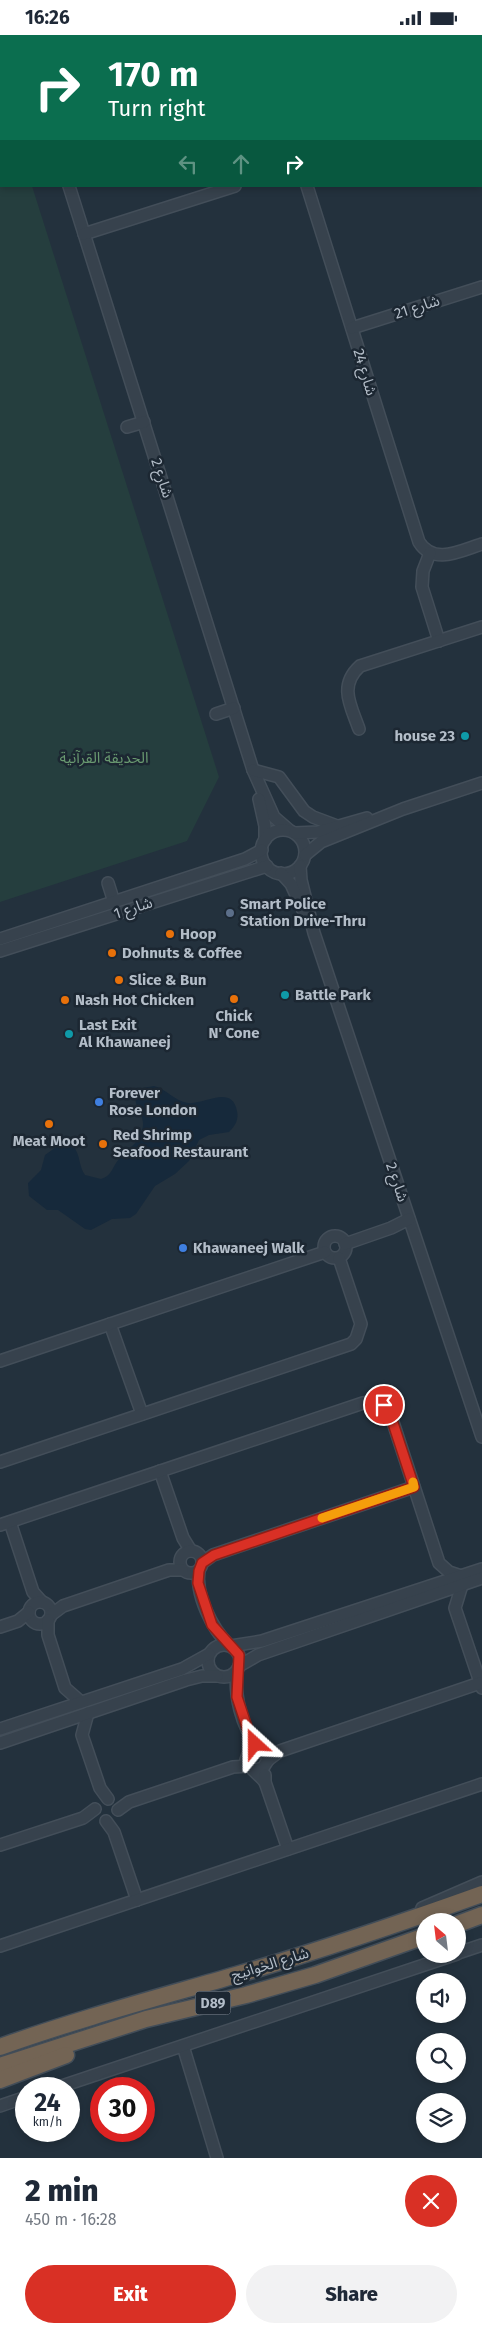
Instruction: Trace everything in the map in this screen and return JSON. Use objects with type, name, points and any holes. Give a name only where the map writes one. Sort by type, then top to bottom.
[{"type":"highway","name":"شارع الخوانيج","points":[[0,2047],[61,2025],[237,1975],[375,1932],[482,1894]]},
{"type":"highway","points":[[466,1921],[482,1915]]},
{"type":"highway","name":"شارع الخوانيج","points":[[0,2066],[88,2036],[175,2011],[246,1995],[306,1978],[416,1939]]},
{"type":"highway","points":[[0,2080],[139,2030],[175,2011]]},
{"type":"highway","points":[[0,2035],[61,2025]]},
{"type":"street","name":"شارع 2","points":[[69,187],[253,770],[264,821],[263,845]]},
{"type":"street","points":[[84,233],[232,187]]},
{"type":"street","name":"شارع 24","points":[[307,187],[419,542],[430,553]]},
{"type":"street","name":"شارع 21","points":[[352,328],[482,287]]},
{"type":"street","points":[[127,427],[144,422]]},
{"type":"street","points":[[439,641],[422,587],[423,571],[430,553],[446,555],[482,543]]},
{"type":"street","points":[[359,729],[347,692],[348,682],[352,673],[360,666],[482,627]]},
{"type":"street","points":[[216,714],[234,708]]},
{"type":"street","name":"شارع 2","points":[[253,770],[274,817],[292,832]]},
{"type":"street","points":[[253,770],[278,777],[297,803],[308,814],[337,826]]},
{"type":"street","points":[[403,809],[309,834],[276,831],[263,845],[263,859],[267,866],[281,873],[292,872],[321,842],[403,809],[482,783]]},
{"type":"street","points":[[292,832],[302,840],[303,860]]},
{"type":"street","name":"شارع 1","points":[[0,939],[245,859],[263,845]]},
{"type":"street","name":"شارع 2","points":[[303,860],[301,880],[312,927],[482,1437]]},
{"type":"street","name":"شارع 1","points":[[0,951],[267,866]]},
{"type":"street","name":"شارع 2","points":[[281,873],[291,884],[312,927]]},
{"type":"street","points":[[108,883],[114,902]]},
{"type":"street","points":[[345,1244],[410,1222]]},
{"type":"street","points":[[330,1237],[338,1237],[345,1244],[345,1252],[339,1258],[330,1258],[324,1252],[324,1245],[330,1237]]},
{"type":"street","points":[[0,1361],[324,1252]]},
{"type":"street","points":[[0,1462],[351,1344],[360,1332],[361,1324],[339,1258]]},
{"type":"street","points":[[110,1324],[142,1414]]},
{"type":"street","points":[[82,1702],[65,1688],[33,1592],[5,1524],[370,1401],[377,1401],[389,1410],[440,1563],[462,1581]]},
{"type":"street","points":[[160,1471],[212,1625],[239,1655],[237,1697],[288,1849]]},
{"type":"street","points":[[0,1627],[414,1487]]},
{"type":"street","points":[[431,1591],[440,1563]]},
{"type":"street","points":[[0,1845],[481,1686],[455,1608],[462,1581],[482,1569]]},
{"type":"street","points":[[0,1729],[182,1669],[209,1653],[218,1645],[230,1646],[262,1641],[462,1581],[482,1579]]},
{"type":"street","points":[[431,1591],[455,1608]]},
{"type":"street","points":[[0,1743],[194,1678],[232,1675],[238,1668],[258,1655],[431,1591]]},
{"type":"street","points":[[212,1625],[209,1667],[237,1697]]},
{"type":"street","points":[[58,1710],[65,1688]]},
{"type":"street","points":[[82,1735],[88,1713]]},
{"type":"street","points":[[64,1721],[82,1735],[137,1900]]},
{"type":"street","points":[[0,1946],[482,1784]]},
{"type":"street","points":[[375,1932],[392,1921],[482,1882]]},
{"type":"street","points":[[466,1951],[482,1945]]},
{"type":"street","points":[[80,2080],[430,1963]]},
{"type":"street","points":[[183,2046],[217,2158]]},
{"type":"street","points":[[0,2106],[15,2101]]},
{"type":"green space","name":"الحديقة القرآنية","points":[[0,187],[32,187],[219,777],[187,841],[0,902]]},
{"type":"water","points":[[154,1086],[188,1103],[224,1097],[229,1099],[234,1103],[237,1111],[236,1123],[229,1132],[209,1135],[199,1140],[189,1161],[175,1174],[155,1186],[136,1214],[130,1218],[112,1219],[91,1230],[85,1229],[58,1210],[47,1210],[29,1196],[28,1183],[41,1170],[45,1155],[59,1145],[73,1146],[85,1175],[101,1179],[105,1178],[119,1159],[140,1137],[143,1121],[136,1103],[136,1095],[143,1088]]},
{"type":"slow traffic","points":[[322,1518],[414,1487],[413,1482]]},
{"type":"place","name":"house 23","points":[[465,736]]},
{"type":"place","name":"Smart Police Station Drive-Thru","points":[[230,913]]},
{"type":"place","name":"Hoop","points":[[170,934]]},
{"type":"place","name":"Dohnuts & Coffee","points":[[112,953]]},
{"type":"place","name":"Slice & Bun","points":[[119,980]]},
{"type":"place","name":"Battle Park","points":[[285,995]]},
{"type":"place","name":"Chick N' Cone","points":[[234,999]]},
{"type":"place","name":"Nash Hot Chicken","points":[[65,1000]]},
{"type":"place","name":"Last Exit Al Khawaneej","points":[[69,1034]]},
{"type":"place","name":"Forever Rose London","points":[[99,1102]]},
{"type":"place","name":"Meat Moot","points":[[49,1124]]},
{"type":"place","name":"Red Shrimp Seafood Restaurant","points":[[103,1144]]},
{"type":"place","name":"Khawaneej Walk","points":[[183,1248]]},
{"type":"route","points":[[255,1744],[250,1736],[237,1697],[236,1677],[240,1658],[237,1651],[224,1641],[212,1625],[198,1583],[202,1563],[214,1555],[414,1487],[389,1410],[384,1405]]}]
